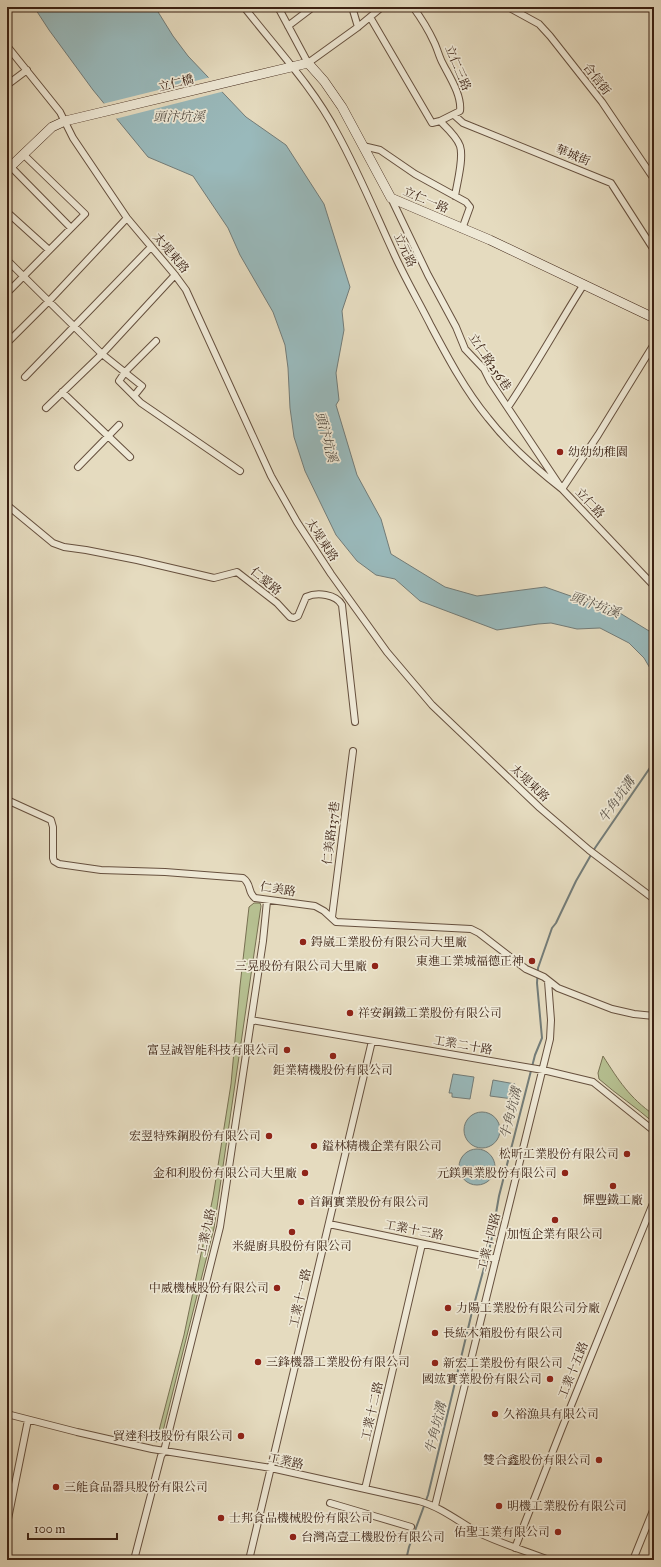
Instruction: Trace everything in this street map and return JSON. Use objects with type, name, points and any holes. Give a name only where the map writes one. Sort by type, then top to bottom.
[{"type":"street","name":"立元路","points":[[244,7],[313,95],[337,132],[369,197],[401,269],[472,398],[498,431],[535,468],[562,489]]},
{"type":"street","name":"立仁一路","points":[[278,7],[308,63],[336,98],[391,198],[490,240],[654,318]]},
{"type":"street","points":[[288,26],[313,7]]},
{"type":"street","points":[[352,7],[358,27]]},
{"type":"street","points":[[308,63],[358,27],[382,7]]},
{"type":"street","name":"立仁三路","points":[[413,7],[423,20],[435,43],[461,105],[460,111],[454,115]]},
{"type":"street","name":"合信街","points":[[508,7],[539,24],[550,36],[602,102],[654,179]]},
{"type":"street","points":[[370,17],[432,123],[454,115]]},
{"type":"street","name":"太堤東路","points":[[7,46],[60,112],[86,158],[127,218],[186,290],[271,476],[297,522],[359,614],[391,657],[432,705],[540,808],[596,856],[654,899]]},
{"type":"street","name":"立仁橋","points":[[9,168],[52,127],[65,121],[308,63]]},
{"type":"street","points":[[7,85],[27,70]]},
{"type":"street","name":"華城街","points":[[454,115],[463,123],[611,183],[654,250]]},
{"type":"street","points":[[440,121],[457,140],[460,147],[461,159],[455,196]]},
{"type":"street","points":[[363,146],[380,150],[415,174],[466,202],[470,207],[462,229]]},
{"type":"street","points":[[7,293],[85,214],[23,154]]},
{"type":"street","points":[[9,168],[71,228]]},
{"type":"street","name":"立仁路256巷","points":[[391,198],[428,275],[456,327],[465,349],[484,369],[490,381],[562,489]]},
{"type":"street","points":[[7,212],[49,250]]},
{"type":"street","points":[[7,343],[50,300],[127,218]]},
{"type":"street","points":[[25,377],[151,247]]},
{"type":"street","points":[[7,260],[50,300],[102,354],[142,386],[134,396]]},
{"type":"street","points":[[46,408],[102,354],[175,275]]},
{"type":"street","points":[[508,407],[527,379],[584,284]]},
{"type":"street","points":[[156,341],[125,372],[119,381],[141,403],[240,471]]},
{"type":"street","name":"立仁路","points":[[654,344],[598,435],[562,489],[654,586]]},
{"type":"street","points":[[62,392],[130,457]]},
{"type":"street","points":[[78,467],[119,424]]},
{"type":"street","name":"仁愛路","points":[[7,505],[53,543],[64,547],[137,560],[214,578],[237,572],[276,603],[290,617],[294,618],[298,616],[306,597],[310,595],[334,596],[342,605],[355,722]]},
{"type":"street","name":"仁美路137巷","points":[[332,917],[353,751]]},
{"type":"street","name":"仁美路","points":[[7,800],[51,820],[53,827],[52,858],[56,863],[78,868],[105,871],[146,871],[243,878],[248,882],[253,897],[267,901],[315,906],[332,917],[336,922],[471,929],[479,933],[526,969],[546,979],[558,988],[612,1009],[634,1014],[654,1016]]},
{"type":"street","name":"工業九路","points":[[134,1560],[161,1456],[164,1451],[220,1227],[267,901]]},
{"type":"street","name":"工業十四路","points":[[434,1506],[494,1258],[550,1039],[551,1029],[546,979]]},
{"type":"street","name":"工業二十路","points":[[251,1020],[372,1042],[526,1067],[593,1082],[654,1131]]},
{"type":"street","name":"工業十一路","points":[[249,1560],[372,1042]]},
{"type":"street","name":"工業十五路","points":[[515,1548],[654,1201]]},
{"type":"street","name":"工業十三路","points":[[329,1224],[494,1258]]},
{"type":"street","name":"工業十二路","points":[[365,1489],[422,1244]]},
{"type":"street","name":"工業路","points":[[7,1414],[77,1432],[164,1451],[271,1468],[419,1501],[434,1506],[480,1533],[515,1548],[549,1560]]},
{"type":"street","points":[[7,1524],[28,1420]]},
{"type":"street","points":[[330,1503],[411,1527]]},
{"type":"street","points":[[633,1560],[654,1508]]},
{"type":"green space","points":[[254,903],[260,903],[261,906],[214,1228],[161,1439],[156,1442],[184,1335],[213,1197],[231,1084],[249,907]]},
{"type":"green space","points":[[603,1056],[631,1095],[654,1115],[654,1123],[599,1079],[598,1073]]},
{"type":"water","name":"頭汴坑溪","points":[[34,7],[155,7],[173,36],[188,56],[246,117],[286,145],[324,204],[350,287],[342,311],[344,330],[336,373],[339,400],[336,405],[357,475],[381,519],[391,554],[445,587],[477,596],[545,587],[585,601],[610,607],[654,634],[654,675],[644,658],[629,643],[600,628],[577,629],[551,623],[497,630],[420,601],[395,579],[376,575],[357,561],[336,535],[305,471],[294,437],[285,345],[273,312],[240,255],[228,228],[193,176],[148,157],[93,90]]},
{"type":"water","points":[[453,1074],[474,1077],[470,1099],[452,1097],[452,1093],[449,1093]]},
{"type":"water","points":[[493,1080],[515,1084],[513,1099],[490,1096]]},
{"type":"water","points":[[482,1112],[492,1115],[497,1120],[500,1130],[497,1140],[492,1145],[482,1148],[472,1145],[467,1140],[464,1130],[467,1120],[472,1115]]},
{"type":"water","points":[[477,1149],[490,1154],[495,1167],[490,1180],[477,1185],[464,1180],[459,1167],[464,1154]]},
{"type":"pier","points":[[211,77],[225,91],[115,119],[102,104]]},
{"type":"waterway","name":"牛角坑溝","points":[[406,1560],[409,1547],[428,1495],[472,1312],[491,1242],[499,1196],[535,1055],[542,1038],[537,983],[538,968],[552,928],[556,923],[576,881],[595,848],[654,762]]},
{"type":"place","name":"幼幼幼稚園","points":[[560,452]]},
{"type":"place","name":"鍀崴工業股份有限公司大里廠","points":[[303,942]]},
{"type":"place","name":"東進工業城福德正神","points":[[532,961]]},
{"type":"place","name":"三晃股份有限公司大里廠","points":[[375,966]]},
{"type":"place","name":"祥安鋼鐵工業股份有限公司","points":[[350,1013]]},
{"type":"place","name":"富昱誠智能科技有限公司","points":[[287,1050]]},
{"type":"place","name":"鉅業精機股份有限公司","points":[[333,1056]]},
{"type":"place","name":"宏翌特殊鋼股份有限公司","points":[[269,1136]]},
{"type":"place","name":"鎰林精機企業有限公司","points":[[314,1146]]},
{"type":"place","name":"松昕工業股份有限公司","points":[[627,1154]]},
{"type":"place","name":"金和利股份有限公司大里廠","points":[[305,1173]]},
{"type":"place","name":"元鎂興業股份有限公司","points":[[565,1173]]},
{"type":"place","name":"輝豐鐵工廠","points":[[613,1186]]},
{"type":"place","name":"首鋼實業股份有限公司","points":[[301,1202]]},
{"type":"place","name":"加恆企業有限公司","points":[[555,1220]]},
{"type":"place","name":"米緹廚具股份有限公司","points":[[292,1232]]},
{"type":"place","name":"中威機械股份有限公司","points":[[277,1288]]},
{"type":"place","name":"力陽工業股份有限公司分廠","points":[[448,1308]]},
{"type":"place","name":"長紘木箱股份有限公司","points":[[435,1333]]},
{"type":"place","name":"三鋒機器工業股份有限公司","points":[[258,1362]]},
{"type":"place","name":"新宏工業股份有限公司","points":[[435,1363]]},
{"type":"place","name":"國竑實業股份有限公司","points":[[550,1379]]},
{"type":"place","name":"久裕漁具有限公司","points":[[495,1414]]},
{"type":"place","name":"貿達科技股份有限公司","points":[[241,1436]]},
{"type":"place","name":"雙合鑫股份有限公司","points":[[599,1460]]},
{"type":"place","name":"三能食品器具股份有限公司","points":[[56,1487]]},
{"type":"place","name":"明機工業股份有限公司","points":[[499,1506]]},
{"type":"place","name":"士邦食品機械股份有限公司","points":[[221,1518]]},
{"type":"place","name":"佑聖工業有限公司","points":[[558,1532]]},
{"type":"place","name":"台灣高壹工機股份有限公司","points":[[293,1537]]}]
